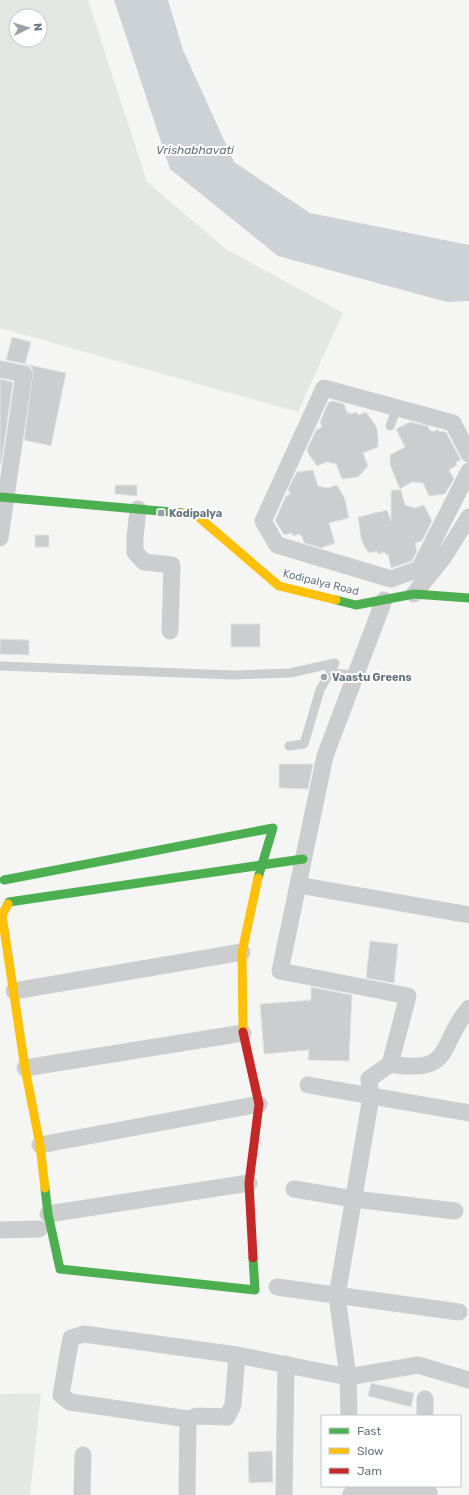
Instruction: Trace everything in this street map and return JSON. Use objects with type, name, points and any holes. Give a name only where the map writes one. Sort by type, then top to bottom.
[{"type":"street","points":[[0,369],[24,374],[3,497],[0,538]]},
{"type":"street","points":[[469,454],[453,423],[324,388],[263,521],[277,545],[391,579],[419,569],[469,470]]},
{"type":"street","name":"Kodipalya Road","points":[[3,497],[195,514],[279,586],[356,605],[414,594],[469,598]]},
{"type":"street","points":[[138,509],[135,552],[144,562],[172,565],[170,631]]},
{"type":"street","points":[[414,594],[443,558],[469,517]]},
{"type":"street","points":[[349,1415],[348,1377],[337,1296],[371,1097],[369,1079],[390,1064],[408,996],[280,971],[325,756],[384,600]]},
{"type":"street","points":[[4,880],[272,828],[261,865],[242,952],[243,1034],[259,1104],[249,1183],[255,1290],[60,1269],[48,1214],[40,1145],[25,1068],[2,915],[9,902],[261,865],[303,859]]},
{"type":"street","points":[[298,885],[469,915]]},
{"type":"street","points":[[14,991],[242,952]]},
{"type":"street","points":[[390,1064],[408,1068],[434,1062],[444,1052],[462,1015],[469,1008]]},
{"type":"street","points":[[25,1068],[243,1034]]},
{"type":"street","points":[[308,1085],[469,1113]]},
{"type":"street","points":[[40,1145],[259,1104]]},
{"type":"street","points":[[48,1214],[249,1183]]},
{"type":"street","points":[[294,1189],[354,1199],[455,1211]]},
{"type":"street","points":[[0,1230],[38,1229]]},
{"type":"street","points":[[277,1288],[459,1312]]},
{"type":"street","points":[[237,1355],[232,1406],[228,1417],[197,1416],[188,1418],[70,1402],[61,1395],[70,1338],[84,1334],[237,1355],[348,1377],[418,1365],[469,1380]]},
{"type":"street","points":[[284,1495],[286,1364]]},
{"type":"street","points":[[425,1399],[426,1415]]},
{"type":"street","points":[[187,1495],[188,1418]]},
{"type":"street","points":[[82,1495],[83,1455]]},
{"type":"street","points":[[351,1492],[429,1491]]},
{"type":"lane","points":[[390,426],[397,408]]},
{"type":"lane","points":[[0,666],[233,675],[290,673],[336,663],[320,690],[304,744],[289,746]]},
{"type":"lane","points":[[330,673],[356,675]]},
{"type":"shaded area","points":[[0,0],[88,0],[147,182],[226,249],[343,313],[298,412],[0,328]]},
{"type":"shaded area","points":[[41,1393],[30,1495],[0,1495],[0,1394]]},
{"type":"water","name":"Vrishabhavati","points":[[114,0],[168,0],[183,50],[234,162],[310,213],[469,245],[469,301],[447,302],[278,256],[170,169]]},
{"type":"building","points":[[12,337],[31,342],[25,364],[6,360]]},
{"type":"building","points":[[27,364],[66,373],[51,446],[24,440],[33,371]]},
{"type":"building","points":[[0,379],[13,382],[1,465],[0,465]]},
{"type":"building","points":[[333,401],[344,404],[347,413],[349,412],[350,414],[357,412],[358,415],[366,412],[376,426],[378,434],[378,447],[363,453],[368,466],[358,477],[342,479],[336,464],[326,462],[317,466],[308,453],[307,449],[316,430],[322,427],[320,422],[328,403]]},
{"type":"building","points":[[410,422],[428,426],[430,431],[432,430],[433,432],[438,429],[440,432],[446,432],[461,460],[456,462],[457,465],[449,470],[454,479],[445,494],[429,496],[423,483],[412,482],[400,489],[390,465],[390,455],[405,447],[396,429]]},
{"type":"building","points":[[313,470],[318,486],[328,488],[337,485],[345,499],[349,518],[329,523],[335,543],[321,548],[304,543],[300,534],[293,536],[292,533],[284,535],[275,520],[286,496],[290,494],[288,489],[297,472]]},
{"type":"building","points":[[115,485],[137,485],[137,496],[115,494]]},
{"type":"building","points":[[391,490],[401,490],[405,505],[415,508],[424,505],[432,521],[422,541],[415,543],[417,551],[412,561],[391,568],[388,554],[386,555],[385,552],[378,554],[377,551],[369,553],[364,546],[361,538],[358,517],[387,510],[391,521]]},
{"type":"building","points":[[35,535],[49,535],[49,547],[35,547]]},
{"type":"building","points":[[231,624],[260,624],[260,647],[231,647]]},
{"type":"building","points":[[0,639],[29,640],[29,655],[0,654]]},
{"type":"building","points":[[279,764],[313,764],[308,789],[279,788]]},
{"type":"building","points":[[370,941],[398,944],[394,983],[366,978]]},
{"type":"building","points":[[311,987],[352,995],[349,1061],[308,1060],[309,1050],[264,1054],[260,1004],[311,1000]]},
{"type":"building","points":[[371,1383],[414,1393],[411,1407],[368,1396]]},
{"type":"building","points":[[272,1451],[273,1482],[249,1483],[248,1452]]},
{"type":"traffic: fast","points":[[0,497],[183,513]]},
{"type":"traffic: fast","points":[[336,600],[356,605],[414,594],[469,598]]},
{"type":"traffic: fast","points":[[4,880],[273,828],[258,878]]},
{"type":"traffic: fast","points":[[8,904],[9,902],[303,859]]},
{"type":"traffic: fast","points":[[45,1188],[48,1214],[60,1269],[255,1290],[253,1258]]},
{"type":"traffic: slow","points":[[183,513],[195,514],[279,586],[336,600]]},
{"type":"traffic: slow","points":[[243,1032],[242,952],[258,878]]},
{"type":"traffic: slow","points":[[8,904],[2,915],[25,1068],[40,1145],[45,1188]]},
{"type":"traffic: jam","points":[[243,1032],[259,1104],[249,1183],[253,1258]]},
{"type":"place","name":"Kodipalya","points":[[161,513]]},
{"type":"place","name":"Vaastu Greens","points":[[324,677]]}]
